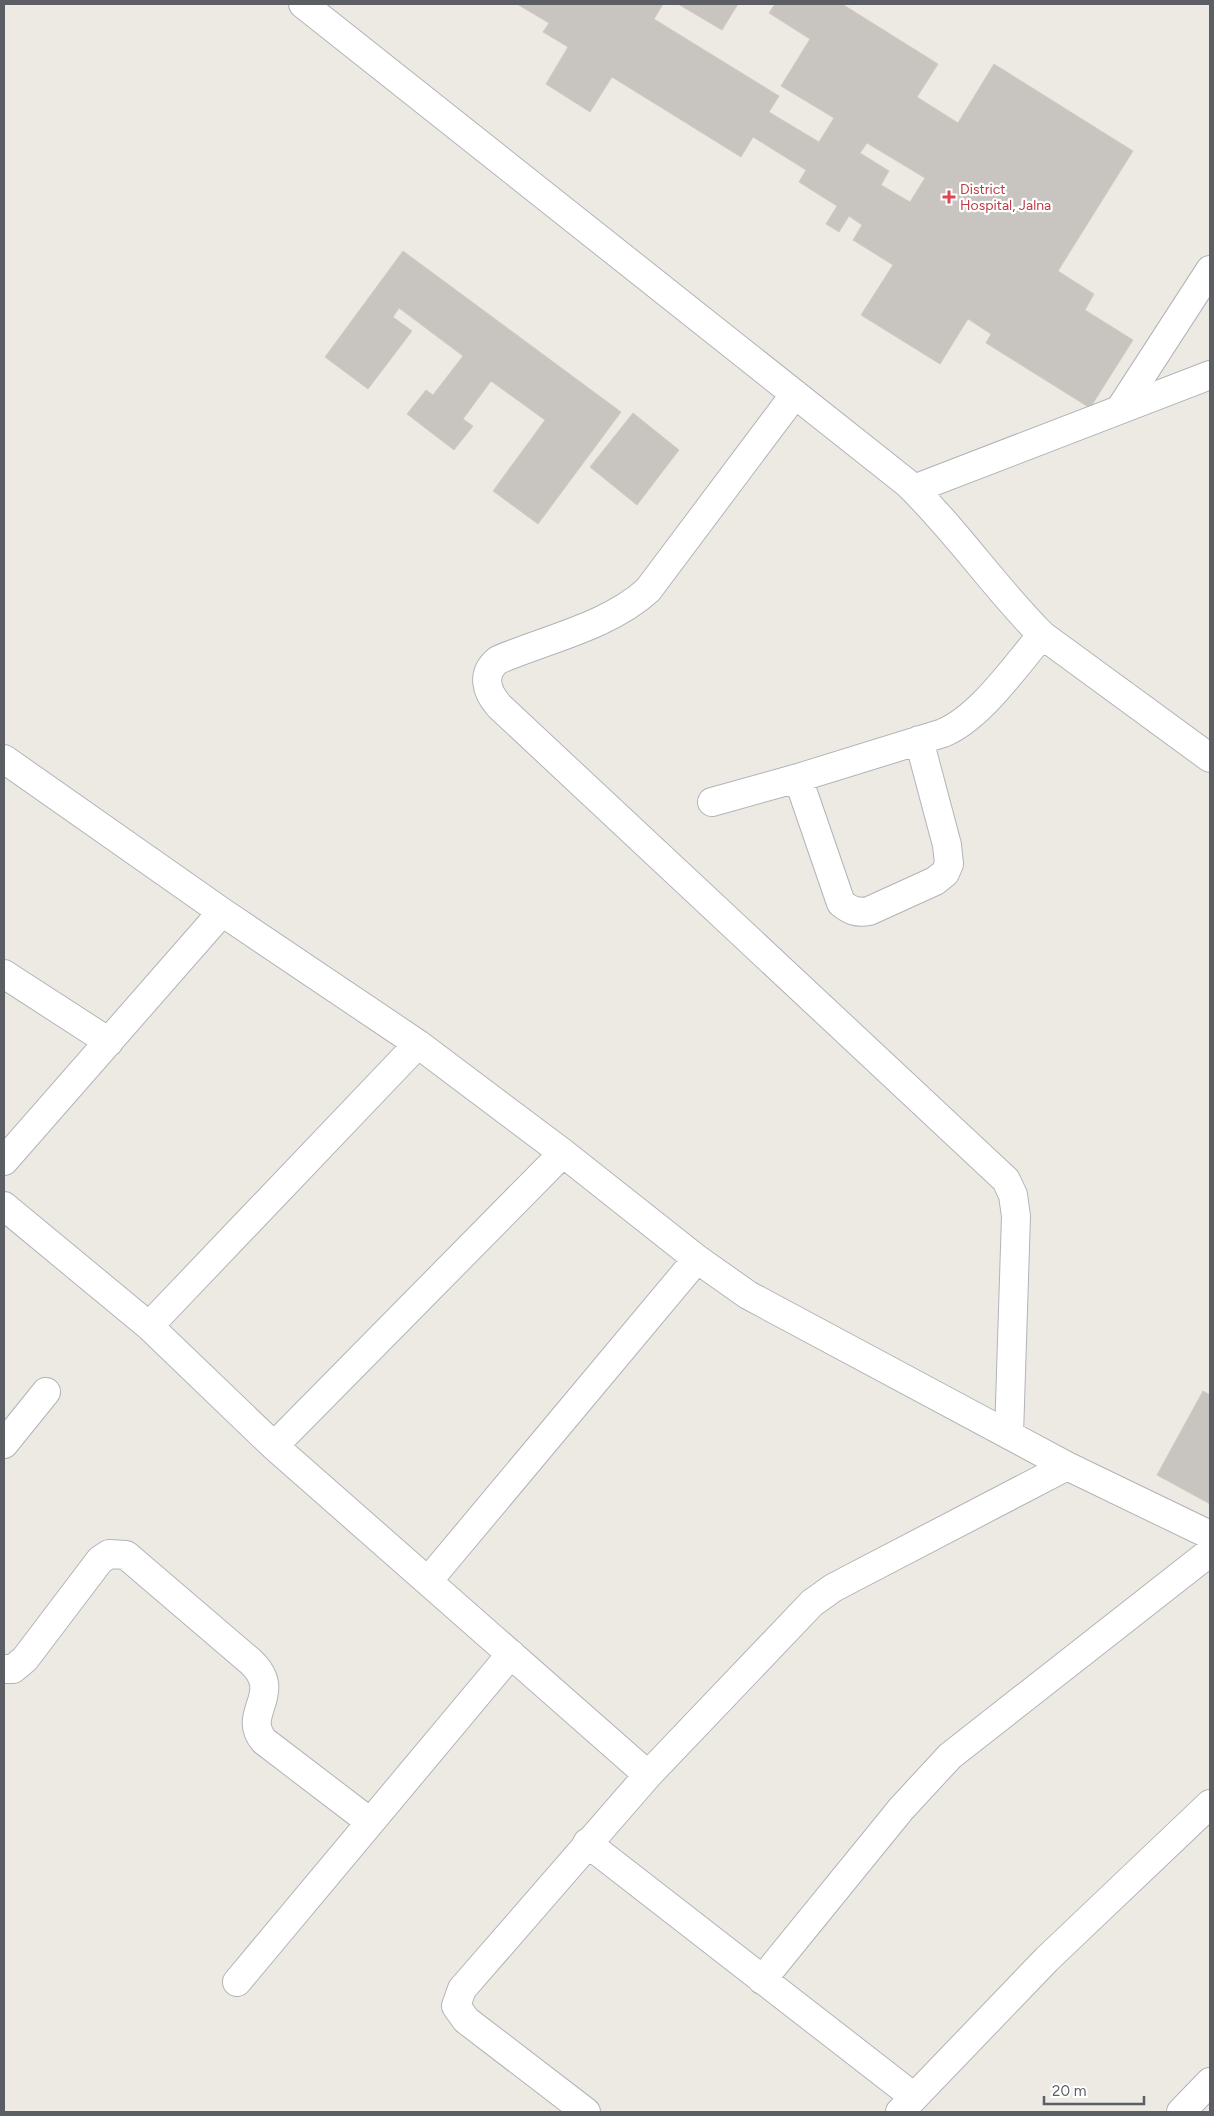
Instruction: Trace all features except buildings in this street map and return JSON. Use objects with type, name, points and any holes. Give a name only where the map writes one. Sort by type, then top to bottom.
[{"type":"street","points":[[303,4],[914,489],[1042,635],[1210,758]]},
{"type":"street","points":[[1120,409],[1210,270]]},
{"type":"street","points":[[914,489],[1210,375]]},
{"type":"street","points":[[795,394],[648,590],[636,602],[605,618],[498,660],[488,672],[486,684],[491,697],[499,706],[1006,1180],[1013,1195],[1016,1216],[1009,1435]]},
{"type":"street","points":[[712,802],[798,778],[957,727],[1042,635]]},
{"type":"street","points":[[798,778],[841,903],[848,909],[858,912],[869,911],[935,881],[945,873],[949,864],[947,845],[919,740]]},
{"type":"street","points":[[4,759],[222,912],[418,1044],[563,1153],[697,1259],[748,1295],[1067,1466],[1210,1535]]},
{"type":"street","points":[[4,1161],[222,912]]},
{"type":"street","points":[[4,974],[109,1042]]},
{"type":"street","points":[[149,1326],[418,1044]]},
{"type":"street","points":[[274,1446],[563,1153]]},
{"type":"street","points":[[4,1206],[149,1326],[274,1446],[648,1775]]},
{"type":"street","points":[[428,1581],[697,1259]]},
{"type":"street","points":[[4,1444],[46,1392]]},
{"type":"street","points":[[586,2112],[466,2020],[456,2006],[462,1989],[648,1775],[812,1603],[832,1588],[1067,1466]]},
{"type":"street","points":[[762,1980],[901,1809],[950,1756],[1210,1552]]},
{"type":"street","points":[[4,1669],[13,1669],[25,1659],[100,1560],[109,1554],[126,1555],[242,1654],[260,1672],[265,1688],[256,1723],[259,1736],[370,1822]]},
{"type":"street","points":[[237,1982],[511,1654]]},
{"type":"street","points":[[588,1842],[762,1980],[907,2105],[1048,1959],[1210,1804]]},
{"type":"street","points":[[1181,2112],[1210,2082]]},
{"type":"place","name":"District Hospital, Jalna","points":[[949,197]]}]
